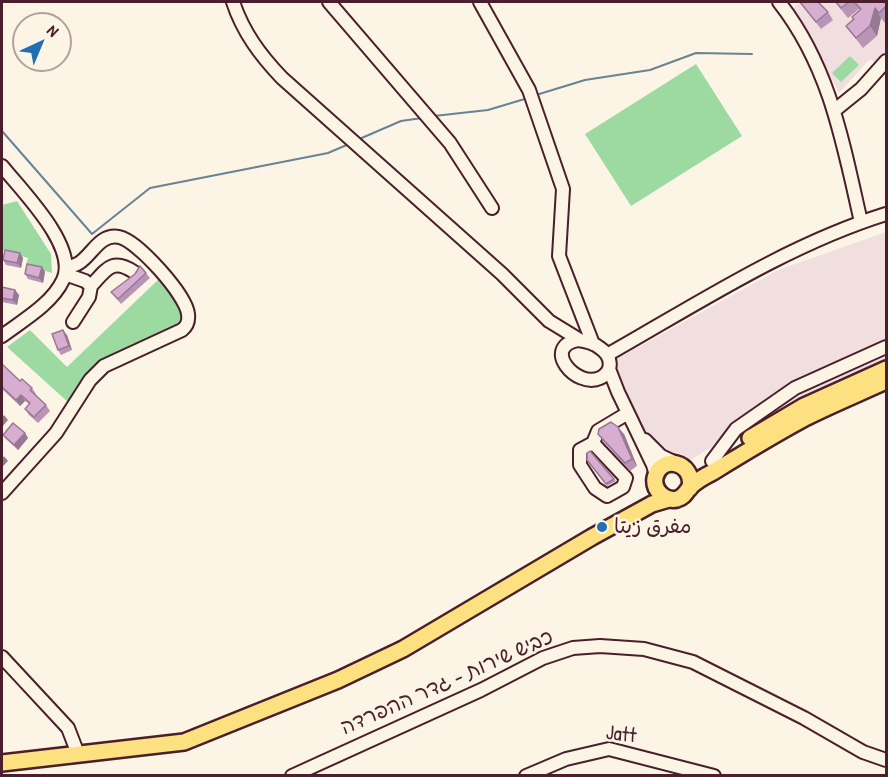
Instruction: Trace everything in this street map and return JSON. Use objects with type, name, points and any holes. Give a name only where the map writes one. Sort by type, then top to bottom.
[{"type":"main road","points":[[592,537],[641,502],[648,495],[661,468],[666,464],[703,465],[804,406],[886,369]]},
{"type":"main road","points":[[2,763],[184,742],[338,680],[403,649],[652,504],[683,497],[690,488],[708,474],[808,417],[886,381]]},
{"type":"main road","points":[[681,465],[690,476],[690,488]]},
{"type":"main road","points":[[656,479],[657,490],[669,499]]},
{"type":"street","points":[[233,2],[254,46],[282,78],[502,274],[547,319],[580,340],[603,349],[610,361],[609,369],[618,392],[638,432],[656,479]]},
{"type":"street","points":[[329,2],[450,143],[492,208]]},
{"type":"street","points":[[480,2],[529,90],[563,189],[559,256],[593,344]]},
{"type":"street","points":[[779,2],[811,51],[835,110],[861,222]]},
{"type":"street","points":[[835,110],[861,89],[886,61]]},
{"type":"street","points":[[2,166],[45,219],[61,247],[65,271],[59,286],[45,303],[2,336]]},
{"type":"street","points":[[607,355],[773,261],[861,222],[886,214]]},
{"type":"street","points":[[2,493],[48,442],[90,381],[104,366],[182,330],[188,325],[189,315],[182,300],[163,275],[134,244],[121,237],[103,240],[77,265],[65,271]]},
{"type":"street","points":[[73,322],[89,297],[91,286],[108,268],[124,265],[134,272]]},
{"type":"street","points":[[65,271],[91,286]]},
{"type":"street","points":[[558,328],[571,325],[579,309]]},
{"type":"street","points":[[547,319],[557,337],[564,362],[571,372],[583,378],[595,379],[618,392]]},
{"type":"street","points":[[562,353],[568,344],[580,340]]},
{"type":"street","points":[[712,461],[736,429],[795,388],[886,347]]},
{"type":"street","points":[[595,379],[609,369]]},
{"type":"street","points":[[593,443],[598,431],[628,413]]},
{"type":"street","points":[[638,432],[661,456],[681,465]]},
{"type":"street","name":"כביש שירות - גדר ההפרדה","points":[[292,776],[481,690],[543,658],[573,648],[600,646],[644,650],[693,662],[804,718],[863,752],[886,759]]},
{"type":"street","points":[[2,657],[68,728],[78,754]]},
{"type":"street","name":"Jatt","points":[[526,776],[566,759],[609,749],[714,776]]},
{"type":"shaded area","points":[[801,2],[886,2],[886,50],[877,65],[870,59],[839,93],[793,8]]},
{"type":"shaded area","points":[[886,232],[886,359],[796,399],[662,476],[613,361],[778,270]]},
{"type":"green space","points":[[850,56],[859,65],[841,82],[832,73]]},
{"type":"green space","points":[[696,64],[742,136],[631,206],[585,134]]},
{"type":"green space","points":[[17,201],[51,254],[52,273],[26,265],[28,258],[3,250],[2,205]]},
{"type":"green space","points":[[161,277],[182,306],[184,321],[179,327],[109,356],[100,362],[69,403],[7,347],[30,330],[67,367]]},
{"type":"building","points":[[800,2],[818,2],[828,12],[816,22]]},
{"type":"building","points":[[836,2],[849,2],[841,8]]},
{"type":"building","points":[[854,2],[886,2],[886,6],[879,13],[875,8],[870,26],[856,38],[846,26],[861,9]]},
{"type":"building","points":[[5,250],[20,253],[17,263],[3,260]]},
{"type":"building","points":[[27,264],[42,267],[39,278],[25,274]]},
{"type":"building","points":[[140,266],[146,273],[118,299],[111,292],[135,274]]},
{"type":"building","points":[[2,287],[15,290],[13,300],[2,298]]},
{"type":"building","points":[[63,330],[69,346],[58,350],[52,334]]},
{"type":"building","points":[[2,364],[20,381],[22,379],[32,388],[30,390],[46,405],[34,417],[25,409],[30,403],[21,395],[16,400],[2,387]]},
{"type":"building","points":[[611,422],[618,427],[632,459],[625,463],[598,434],[599,429]]},
{"type":"building","points":[[13,423],[25,433],[14,445],[3,435]]},
{"type":"building","points":[[590,451],[614,479],[606,484],[587,460],[587,453]]},
{"type":"waterway","points":[[536,95],[585,80],[650,70],[696,53],[752,54]]},
{"type":"waterway","points":[[434,116],[488,110],[528,98]]},
{"type":"waterway","points":[[357,140],[401,121],[422,118]]},
{"type":"waterway","points":[[2,131],[92,234],[150,188],[328,153],[349,144]]},
{"type":"place","name":"مفرق زيتا","points":[[602,527]]}]
